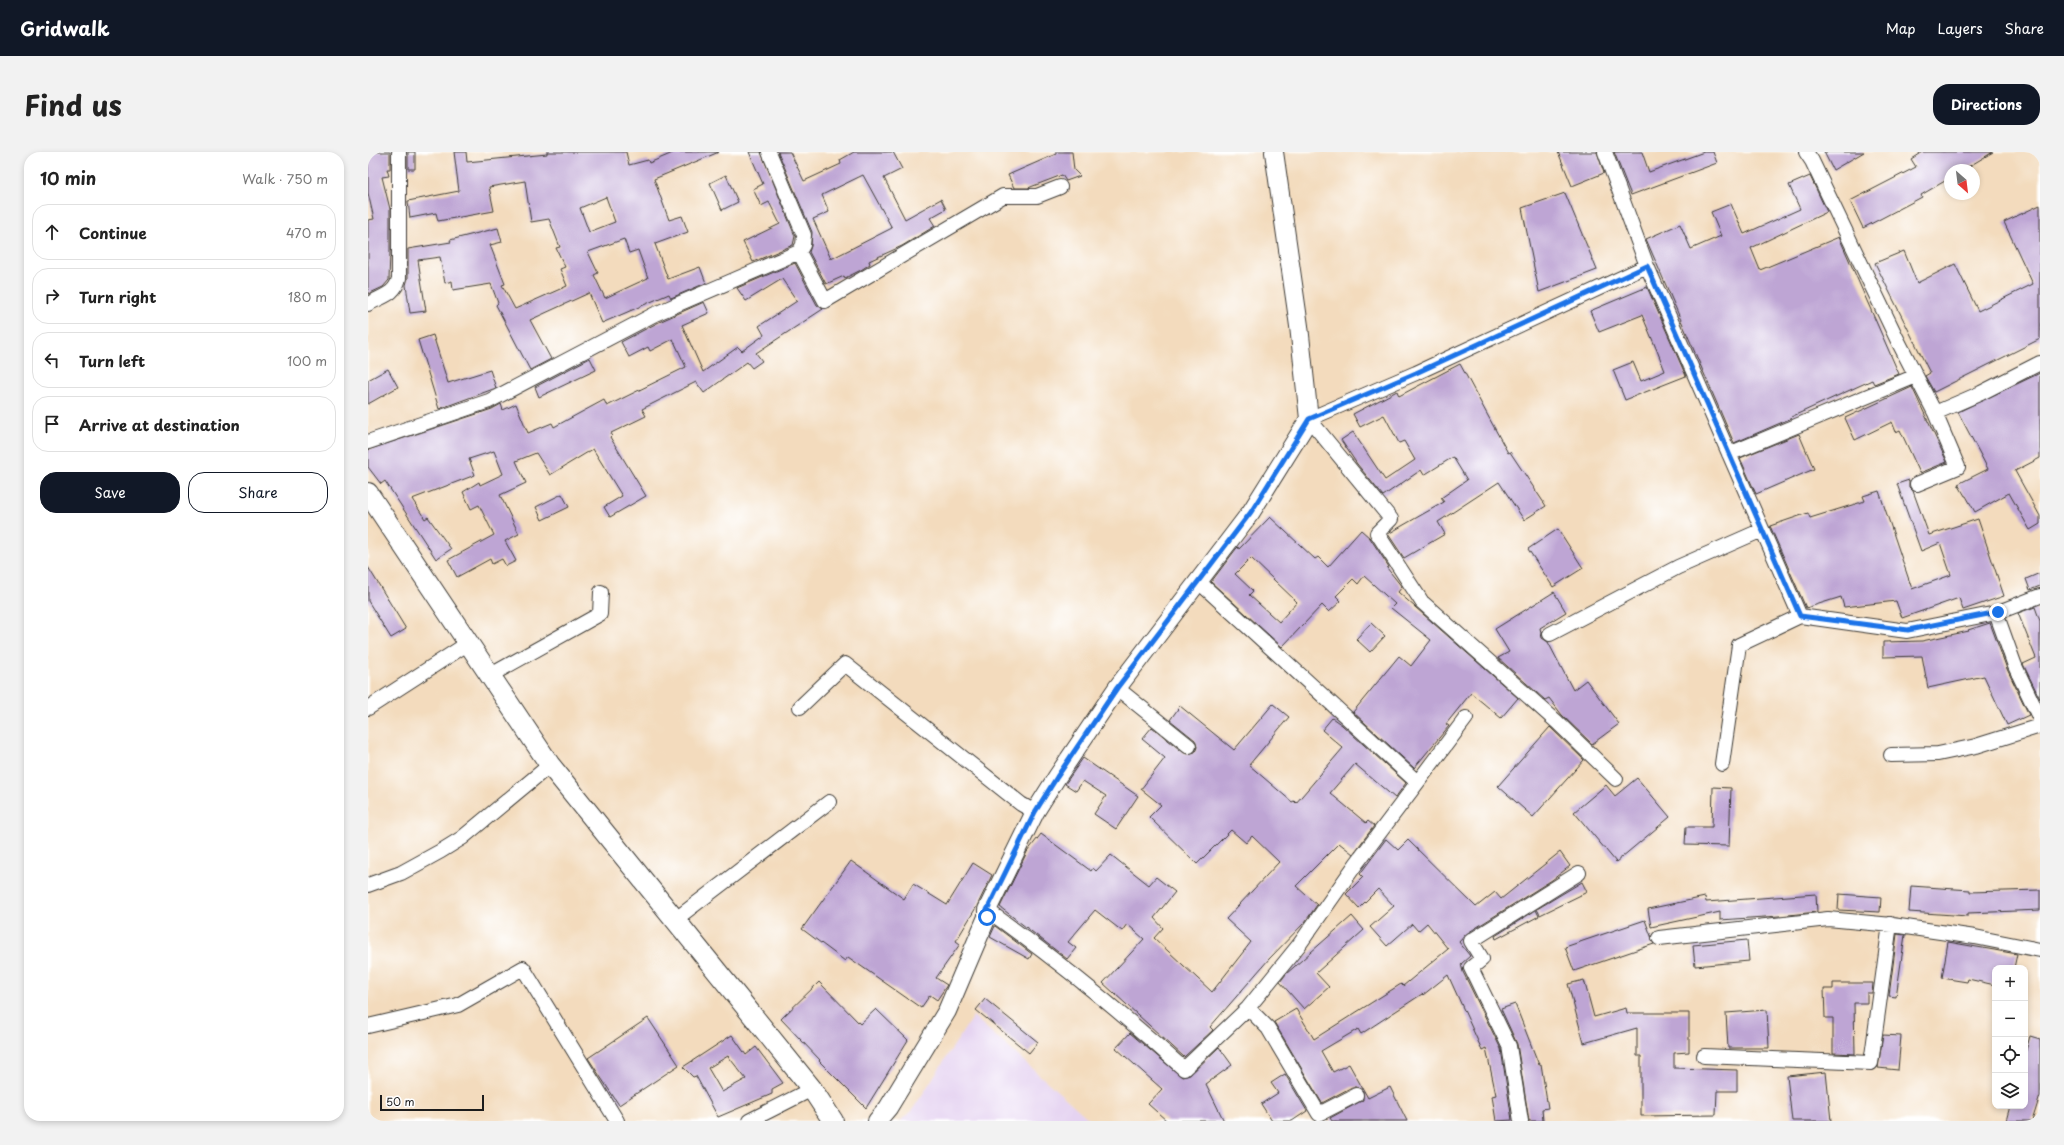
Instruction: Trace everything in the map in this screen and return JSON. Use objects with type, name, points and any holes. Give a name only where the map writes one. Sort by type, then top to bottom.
[{"type":"main road","points":[[368,494],[467,644],[550,765],[812,1089],[833,1121]]},
{"type":"street","points":[[368,304],[397,287],[399,278],[399,152]]},
{"type":"street","points":[[368,442],[489,401],[655,314],[799,252],[804,245],[804,235],[769,152]]},
{"type":"street","points":[[1274,152],[1300,326],[1309,419],[1391,519],[1377,533],[1422,602],[1557,722],[1616,779]]},
{"type":"street","points":[[1605,152],[1647,266],[1800,616]]},
{"type":"street","points":[[1806,152],[1819,175],[1935,413],[1958,467],[1917,484]]},
{"type":"street","points":[[799,252],[825,301],[1003,196],[1037,196],[1060,187]]},
{"type":"street","points":[[877,1121],[888,1108],[947,1011],[987,917],[987,910],[1035,812],[1117,688],[1251,512],[1309,419],[1416,373],[1647,266]]},
{"type":"street","points":[[1935,413],[1981,393],[2040,363]]},
{"type":"street","points":[[1729,454],[1916,376]]},
{"type":"street","points":[[1550,634],[1678,567],[1762,530]]},
{"type":"street","points":[[1199,582],[1417,782]]},
{"type":"street","points":[[489,676],[600,614],[601,592]]},
{"type":"street","points":[[1722,764],[1739,645],[1800,616],[1908,630],[1996,613],[2040,596]]},
{"type":"street","points":[[1996,613],[2015,666],[2040,719]]},
{"type":"street","points":[[368,708],[467,644]]},
{"type":"street","points":[[800,707],[845,664],[1021,804],[1035,812]]},
{"type":"street","points":[[1117,688],[1189,746]]},
{"type":"street","points":[[987,910],[1039,947],[1132,1022],[1184,1069],[1248,1008],[1299,945],[1417,782],[1466,718]]},
{"type":"street","points":[[1891,755],[1938,754],[1976,746],[2040,726]]},
{"type":"street","points":[[368,885],[416,866],[462,838],[550,765]]},
{"type":"street","points":[[676,919],[829,802]]},
{"type":"street","points":[[1522,1121],[1509,1046],[1471,968],[1482,959],[1471,941],[1579,873]]},
{"type":"street","points":[[1659,938],[1828,919],[1890,924],[1976,937],[2040,950]]},
{"type":"street","points":[[1704,1056],[1871,1063],[1890,924]]},
{"type":"street","points":[[368,1026],[458,1005],[523,968],[617,1121]]},
{"type":"street","points":[[1248,1008],[1268,1028],[1319,1114],[1356,1095]]},
{"type":"street","points":[[749,1121],[812,1089]]},
{"type":"shaded area","points":[[973,1016],[1091,1121],[900,1121],[911,1112]]},
{"type":"building","points":[[368,152],[390,152],[390,169],[387,169],[389,176],[382,177],[390,209],[390,252],[389,280],[383,287],[368,294],[368,220],[374,219],[368,193]]},
{"type":"building","points":[[408,152],[415,152],[415,169],[408,169]]},
{"type":"building","points":[[454,152],[466,152],[467,162],[547,154],[547,152],[626,152],[629,165],[648,160],[649,163],[675,152],[719,152],[654,179],[669,220],[682,216],[688,232],[655,244],[668,279],[700,267],[706,283],[671,298],[669,294],[602,323],[589,293],[530,320],[551,359],[530,370],[496,305],[498,303],[491,284],[453,290],[452,281],[445,283],[440,257],[418,260],[426,311],[410,313],[406,285],[408,278],[408,249],[451,242],[450,240],[498,228],[502,242],[490,245],[505,284],[502,285],[515,309],[567,286],[560,269],[565,267],[556,248],[560,247],[549,219],[531,222],[525,181],[489,187],[494,211],[438,221],[436,213],[410,218],[408,201],[459,191]],"holes":[[[606,197],[615,222],[589,232],[580,208]],[[624,239],[629,253],[638,250],[648,278],[605,298],[594,275],[598,273],[588,252]]]},
{"type":"building","points":[[749,152],[761,152],[795,236],[793,245],[753,262],[743,242],[780,224],[769,202],[761,206],[753,189],[763,184]]},
{"type":"building","points":[[778,152],[790,152],[804,181],[841,164],[840,160],[854,152],[893,152],[902,169],[884,178],[905,219],[941,199],[946,209],[930,218],[935,226],[902,246],[869,261],[870,264],[861,270],[845,278],[844,276],[826,284],[809,252],[812,232]],"holes":[[[863,175],[892,228],[831,259],[813,219],[829,212],[822,195]]]},
{"type":"building","points":[[1056,152],[1072,152],[1074,170],[1080,176],[1066,181],[1062,175],[1028,188],[1014,188],[1008,175],[1056,154]]},
{"type":"building","points":[[1558,152],[1597,152],[1604,173],[1572,186]]},
{"type":"building","points":[[1614,152],[1642,152],[1649,172],[1704,152],[1713,152],[1717,163],[1631,195]]},
{"type":"building","points":[[1824,152],[1864,152],[1833,170]]},
{"type":"building","points":[[1922,152],[1993,152],[1973,164],[1944,164],[1944,182],[1921,195],[1922,197],[1863,228],[1850,201],[1916,167],[1911,159]]},
{"type":"building","points":[[726,175],[738,202],[722,210],[710,183]]},
{"type":"building","points":[[1810,176],[1827,212],[1751,248],[1760,270],[1839,237],[1899,374],[1874,384],[1872,380],[1791,417],[1792,418],[1734,443],[1646,239],[1680,224],[1691,249],[1721,236],[1711,212],[1731,204],[1744,234],[1800,209],[1789,185]]},
{"type":"building","points":[[1565,193],[1597,270],[1539,292],[1522,208]]},
{"type":"building","points":[[2040,205],[2040,339],[1934,392],[1925,376],[1930,373],[1875,263],[1904,251],[1917,283],[1955,264],[1978,311],[2033,284],[2004,222]]},
{"type":"building","points":[[795,263],[817,305],[823,309],[756,353],[762,361],[752,368],[747,362],[704,393],[696,382],[642,409],[646,416],[611,433],[612,435],[610,437],[646,496],[610,517],[604,507],[622,496],[593,449],[550,475],[536,453],[516,461],[526,483],[500,495],[519,534],[505,541],[516,561],[506,566],[502,559],[492,564],[490,559],[457,577],[448,560],[494,535],[479,505],[471,509],[463,492],[479,482],[480,485],[503,474],[494,451],[469,459],[475,475],[412,499],[425,519],[428,517],[451,549],[436,559],[385,481],[381,484],[368,467],[368,450],[492,409],[501,404],[503,410],[516,404],[528,433],[552,423],[554,427],[604,400],[607,406],[686,367],[673,339],[650,351],[648,347],[629,357],[621,342],[659,322],[704,302],[709,313],[682,325],[703,372],[738,347],[742,351],[764,335],[759,326],[797,301],[782,279],[746,301],[737,288]]},
{"type":"building","points":[[1647,287],[1686,376],[1625,400],[1613,370],[1633,362],[1641,381],[1665,371],[1658,353],[1642,315],[1599,332],[1590,311]]},
{"type":"building","points":[[433,335],[448,383],[490,370],[496,388],[439,409],[418,340]]},
{"type":"building","points":[[590,358],[596,370],[539,397],[535,387]]},
{"type":"building","points":[[1460,364],[1508,453],[1510,452],[1546,506],[1524,520],[1499,482],[1438,522],[1445,534],[1404,558],[1388,534],[1444,502],[1441,498],[1467,480],[1453,457],[1424,475],[1421,470],[1383,496],[1357,464],[1341,440],[1353,432],[1385,480],[1415,460],[1404,441],[1399,443],[1384,415],[1360,427],[1353,414],[1397,391],[1399,396]]},
{"type":"building","points":[[388,369],[398,387],[368,404],[368,380]]},
{"type":"building","points":[[2040,373],[2040,458],[2015,471],[2040,516],[2040,524],[2030,530],[2009,493],[1975,512],[1965,496],[1958,484],[1988,469],[1958,412]]},
{"type":"building","points":[[1912,387],[1947,462],[1920,473],[1900,430],[1896,432],[1892,422],[1855,440],[1845,418]]},
{"type":"building","points":[[1799,434],[1814,469],[1756,494],[1740,458]]},
{"type":"building","points":[[1909,480],[1909,487],[1913,491],[1929,535],[1978,519],[2004,596],[1963,610],[1959,598],[1902,618],[1896,601],[1844,607],[1841,597],[1806,608],[1770,526],[1808,513],[1810,518],[1865,501],[1863,496],[1879,491],[1912,589],[1951,575],[1940,543],[1921,551],[1897,484]]},
{"type":"building","points":[[562,494],[569,507],[542,520],[536,507]]},
{"type":"building","points":[[1270,517],[1315,559],[1318,557],[1328,567],[1361,530],[1370,538],[1389,567],[1387,568],[1402,587],[1398,592],[1518,698],[1501,718],[1471,693],[1446,724],[1449,726],[1414,768],[1353,712],[1399,656],[1411,666],[1431,640],[1391,608],[1395,604],[1364,576],[1358,584],[1353,579],[1336,596],[1341,601],[1329,612],[1322,605],[1282,647],[1211,582],[1236,549],[1238,547],[1239,549]],"holes":[[[1251,558],[1297,602],[1279,622],[1249,595],[1253,591],[1235,574]]]},
{"type":"building","points":[[1558,529],[1583,568],[1553,587],[1528,549]]},
{"type":"building","points":[[368,567],[406,629],[391,638],[368,601]]},
{"type":"building","points":[[2040,573],[2040,586],[2030,590],[2026,579]]},
{"type":"building","points":[[1554,592],[1566,612],[1540,628],[1542,638],[1548,642],[1573,690],[1586,680],[1619,724],[1592,744],[1562,715],[1549,698],[1545,700],[1498,658],[1509,652],[1495,629]]},
{"type":"building","points":[[2035,607],[2040,621],[2040,699],[2023,664],[2036,658],[2018,613]]},
{"type":"building","points":[[1371,623],[1385,636],[1370,652],[1356,639]]},
{"type":"building","points":[[1990,623],[2007,669],[2029,715],[2007,725],[1984,676],[1928,688],[1922,656],[1883,657],[1883,642],[1922,641],[1969,631],[1968,630]]},
{"type":"building","points":[[1273,704],[1289,717],[1249,765],[1292,802],[1294,801],[1296,803],[1343,748],[1322,730],[1332,718],[1342,725],[1406,783],[1395,798],[1355,764],[1330,793],[1366,823],[1368,821],[1374,826],[1353,854],[1339,843],[1296,886],[1317,905],[1305,922],[1269,959],[1210,1027],[1213,1030],[1184,1057],[1103,983],[1144,939],[1127,924],[1122,931],[1095,910],[1068,942],[1076,948],[1067,959],[1000,907],[1027,852],[1041,834],[1091,871],[1093,868],[1096,871],[1111,855],[1149,885],[1156,877],[1175,892],[1154,918],[1163,928],[1154,938],[1212,992],[1251,942],[1226,919],[1279,862],[1252,836],[1246,843],[1231,830],[1197,864],[1149,817],[1161,805],[1141,789],[1165,758],[1142,739],[1152,727],[1184,753],[1188,754],[1195,752],[1197,747],[1195,740],[1170,720],[1180,706],[1234,750]]},
{"type":"building","points":[[1550,727],[1584,760],[1533,817],[1498,786]]},
{"type":"building","points":[[1083,758],[1138,796],[1116,829],[1094,814],[1106,796],[1083,781],[1076,791],[1065,784]]},
{"type":"building","points":[[1637,778],[1670,817],[1616,862],[1574,812],[1606,785],[1615,796]]},
{"type":"building","points":[[1713,787],[1731,788],[1729,846],[1685,845],[1686,827],[1712,827]]},
{"type":"building","points":[[1386,839],[1398,850],[1408,840],[1476,907],[1495,892],[1501,899],[1560,852],[1570,866],[1552,880],[1466,934],[1459,942],[1470,956],[1461,964],[1463,972],[1501,1049],[1512,1120],[1496,1121],[1492,1096],[1496,1095],[1486,1048],[1482,1050],[1448,975],[1423,995],[1422,994],[1361,1034],[1358,1029],[1321,1051],[1333,1072],[1349,1064],[1368,1098],[1390,1087],[1407,1121],[1332,1121],[1330,1118],[1363,1100],[1363,1091],[1357,1087],[1352,1087],[1322,1103],[1274,1022],[1296,1009],[1314,1039],[1401,984],[1403,986],[1448,949],[1427,923],[1418,931],[1412,924],[1387,946],[1370,927],[1394,906],[1378,889],[1359,908],[1346,894],[1363,877],[1360,874]]},
{"type":"building","points":[[851,861],[904,899],[913,884],[947,905],[973,863],[992,875],[977,906],[956,941],[960,944],[936,978],[947,985],[937,1000],[930,995],[921,1008],[848,957],[845,961],[802,929]]},
{"type":"building","points":[[1582,882],[1587,892],[1540,915],[1537,909]]},
{"type":"building","points":[[1911,886],[1970,890],[1970,892],[2040,890],[2040,910],[1968,913],[1968,916],[1909,912]]},
{"type":"building","points":[[1816,894],[1817,912],[1779,916],[1720,920],[1720,912],[1651,927],[1648,909],[1705,897],[1706,902]]},
{"type":"building","points":[[1839,894],[1881,897],[1880,912],[1838,910]]},
{"type":"building","points":[[1536,910],[1539,916],[1496,939],[1495,936]]},
{"type":"building","points":[[1352,916],[1364,930],[1316,973],[1329,987],[1304,1009],[1280,982],[1286,974]]},
{"type":"building","points":[[1645,920],[1654,944],[1574,971],[1565,947]]},
{"type":"building","points":[[995,926],[1032,954],[1029,959],[990,937]]},
{"type":"building","points":[[1897,934],[1905,935],[1896,997],[1889,996]]},
{"type":"building","points":[[1747,940],[1749,961],[1695,966],[1693,945]]},
{"type":"building","points":[[1948,942],[2017,954],[2015,965],[1992,965],[1992,984],[1968,979],[1967,982],[1942,978]]},
{"type":"building","points":[[1584,980],[1594,1017],[1626,1008],[1627,1013],[1689,1013],[1689,1052],[1674,1053],[1674,1068],[1737,1070],[1737,1091],[1717,1091],[1716,1115],[1641,1116],[1641,1056],[1637,1056],[1637,1028],[1584,1043],[1568,984]]},
{"type":"building","points":[[819,982],[860,1024],[876,1009],[908,1040],[866,1108],[819,1061],[820,1060],[781,1019]]},
{"type":"building","points":[[1833,983],[1873,983],[1872,993],[1867,993],[1867,1003],[1854,1003],[1855,1054],[1833,1053],[1833,1018],[1825,1018],[1824,989],[1833,989]]},
{"type":"building","points":[[985,999],[1038,1042],[1029,1053],[976,1010]]},
{"type":"building","points":[[1515,1004],[1539,1065],[1541,1064],[1548,1108],[1542,1109],[1543,1121],[1529,1121],[1517,1044],[1501,1009]]},
{"type":"building","points":[[1767,1010],[1769,1048],[1728,1048],[1726,1013]]},
{"type":"building","points":[[648,1018],[679,1065],[619,1105],[588,1058]]},
{"type":"building","points":[[1130,1033],[1182,1077],[1190,1075],[1219,1047],[1232,1065],[1206,1084],[1224,1121],[1167,1121],[1148,1104],[1162,1089],[1116,1048]]},
{"type":"building","points":[[732,1035],[746,1055],[756,1047],[783,1083],[772,1089],[772,1094],[718,1117],[696,1076],[693,1077],[683,1067]],"holes":[[[728,1056],[746,1079],[722,1092],[708,1068]]]},
{"type":"building","points":[[1883,1035],[1901,1036],[1898,1070],[1878,1068]]},
{"type":"building","points":[[2030,1036],[2040,1039],[2040,1096],[2032,1121],[2006,1121],[2009,1109],[2028,1109],[2028,1043]]},
{"type":"building","points":[[1826,1072],[1831,1121],[1792,1121],[1787,1076]]},
{"type":"building","points":[[1285,1074],[1307,1111],[1292,1121],[1272,1121],[1261,1104],[1278,1093],[1271,1083]]},
{"type":"route","points":[[987,917],[987,910],[1035,812],[1057,777],[1117,688],[1251,512],[1309,419],[1416,373],[1647,266],[1800,616],[1812,616],[1908,630],[1998,612]]}]
